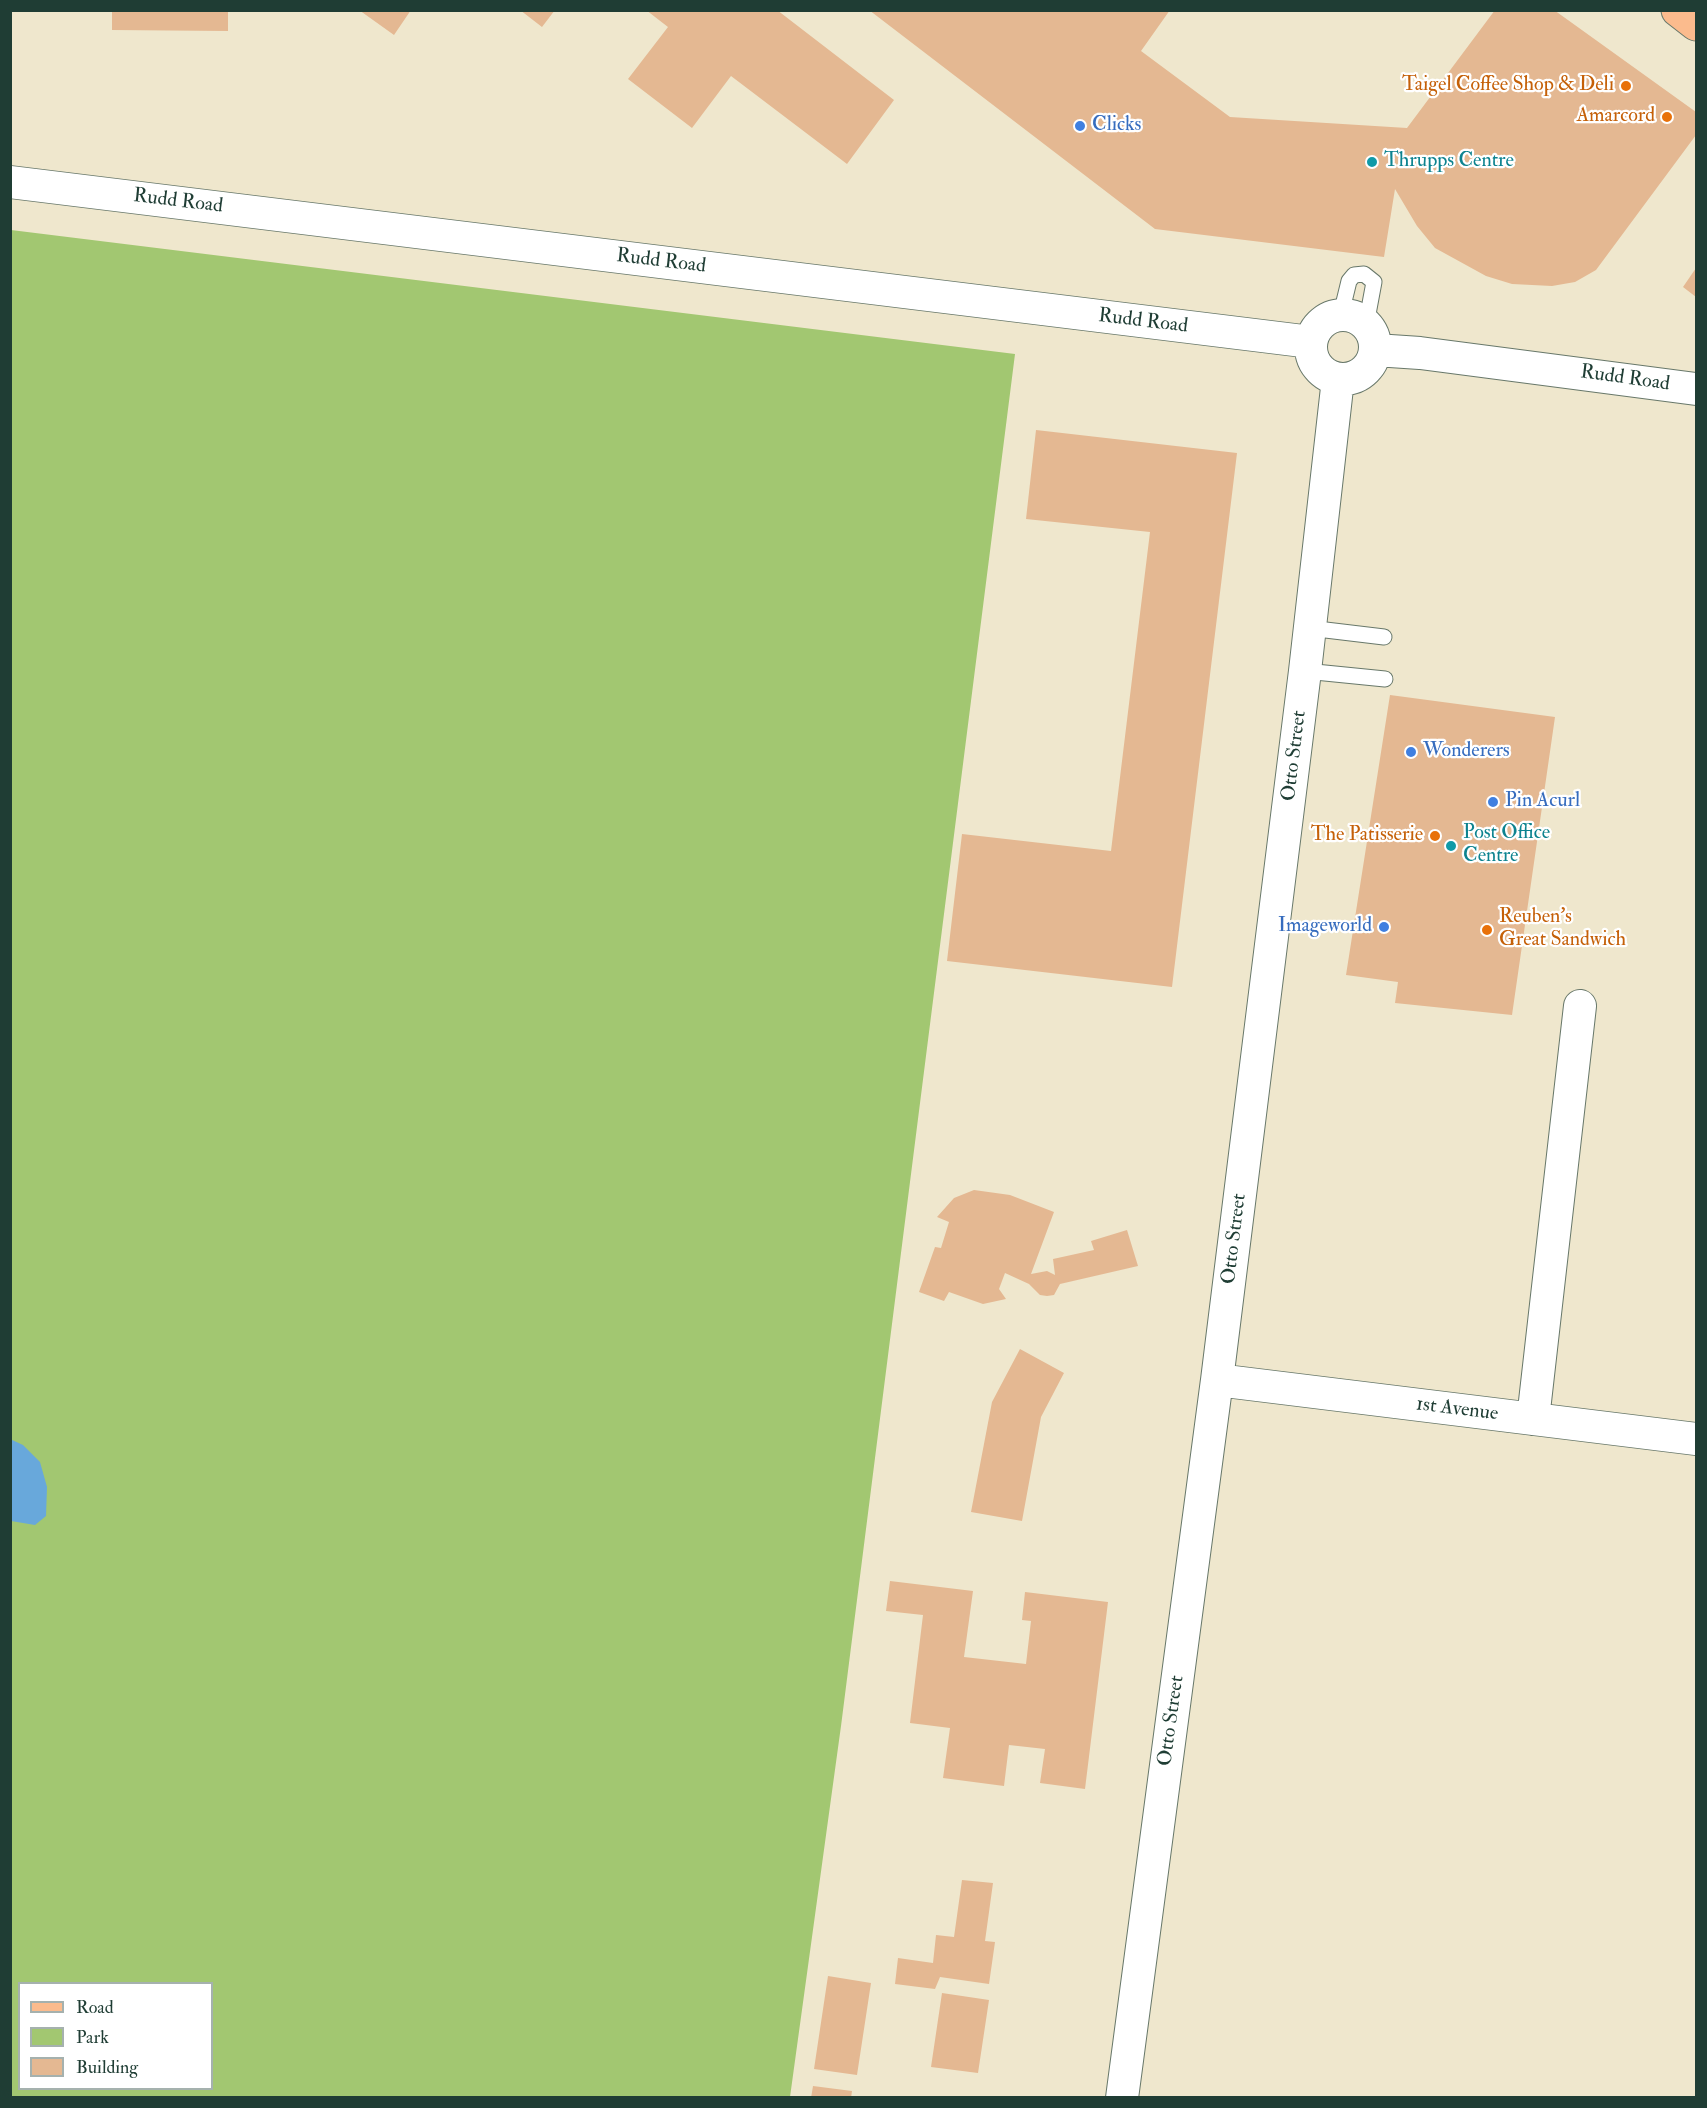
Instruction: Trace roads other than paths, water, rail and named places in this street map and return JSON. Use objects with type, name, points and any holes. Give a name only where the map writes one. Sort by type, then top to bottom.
[{"type":"main road","points":[[1678,10],[1696,24]]},
{"type":"street","name":"Rudd Road","points":[[10,182],[1311,342]]},
{"type":"street","points":[[1321,322],[1361,330],[1367,369],[1359,375],[1338,379],[1326,374],[1316,366],[1311,354],[1311,342],[1321,322]]},
{"type":"street","name":"Rudd Road","points":[[1361,330],[1420,352],[1696,389]]},
{"type":"street","name":"Otto Street","points":[[1122,2097],[1217,1380],[1305,672],[1338,379]]},
{"type":"street","points":[[1533,1419],[1580,1006]]},
{"type":"street","name":"1st Avenue","points":[[1217,1380],[1696,1439]]},
{"type":"lane","points":[[1309,628],[1384,637]]},
{"type":"lane","points":[[1305,672],[1385,679]]},
{"type":"water","points":[[10,1439],[23,1445],[40,1462],[47,1487],[46,1516],[35,1525],[11,1521]]},
{"type":"place","name":"Taigel Coffee Shop & Deli","points":[[1626,86]]},
{"type":"place","name":"Amarcord","points":[[1667,117]]},
{"type":"place","name":"Clicks","points":[[1080,126]]},
{"type":"place","name":"Thrupps Centre","points":[[1372,162]]},
{"type":"place","name":"Wonderers","points":[[1411,752]]},
{"type":"place","name":"Pin Acurl","points":[[1493,802]]},
{"type":"place","name":"The Patisserie","points":[[1435,836]]},
{"type":"place","name":"Post Office Centre","points":[[1451,846]]},
{"type":"place","name":"Imageworld","points":[[1384,927]]},
{"type":"place","name":"Reuben's Great Sandwich","points":[[1487,930]]}]
